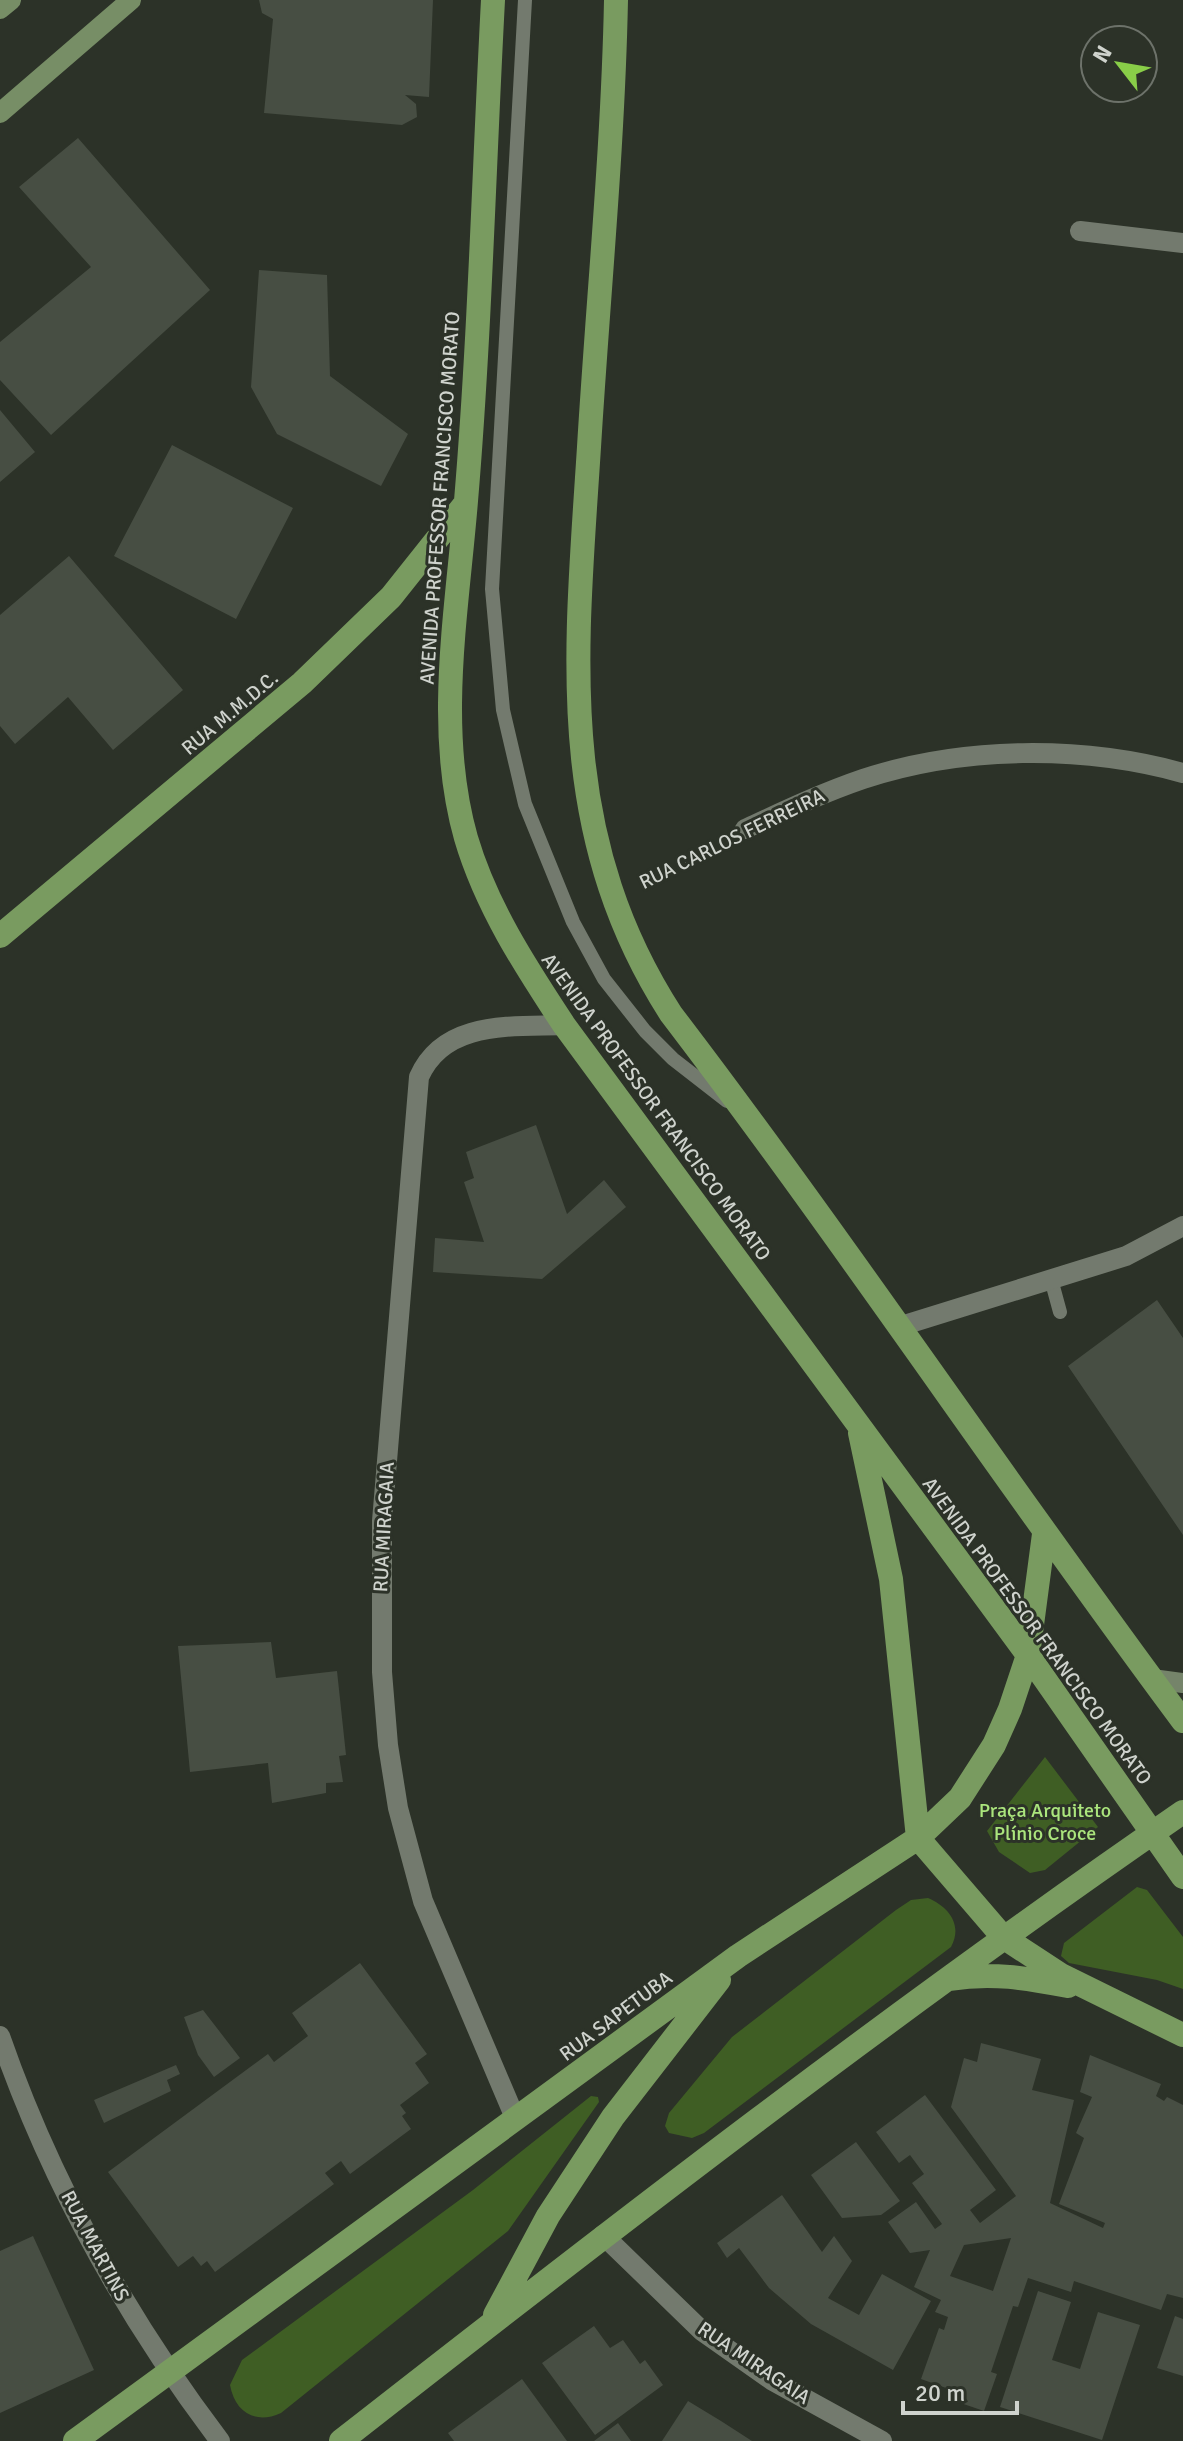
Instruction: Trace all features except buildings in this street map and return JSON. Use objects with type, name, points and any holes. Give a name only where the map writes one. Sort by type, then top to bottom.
[{"type":"highway","name":"AVENIDA PROFESSOR FRANCISCO MORATO","points":[[493,0],[466,502],[455,594],[450,703],[455,781],[466,838],[490,901],[521,961],[564,1025],[1028,1655],[1183,1877]]},
{"type":"highway","name":"AVENIDA PROFESSOR FRANCISCO MORATO","points":[[616,0],[578,618],[577,722],[591,820],[613,898],[641,967],[671,1014],[901,1326],[1044,1534],[1183,1721]]},
{"type":"highway","name":"RUA M.M.D.C.","points":[[0,936],[302,683],[391,597],[466,502]]},
{"type":"highway","points":[[858,1424],[891,1579],[918,1838],[1003,1937],[1087,1989],[1183,2035]]},
{"type":"highway","name":"RUA SAPETUBA","points":[[75,2441],[738,1956],[918,1838],[960,1798],[994,1745],[1028,1655],[1044,1534]]},
{"type":"highway","points":[[341,2441],[603,2235],[1003,1937],[1183,1812]]},
{"type":"highway","points":[[491,2324],[548,2216],[613,2117],[738,1956]]},
{"type":"highway","points":[[947,1979],[982,1974],[1012,1975],[1087,1989]]},
{"type":"main road","points":[[0,9],[11,0]]},
{"type":"main road","points":[[0,113],[131,0]]},
{"type":"main road","points":[[1152,1679],[1183,1683]]},
{"type":"street","points":[[1080,231],[1183,243]]},
{"type":"street","name":"RUA CARLOS FERREIRA","points":[[745,829],[806,800],[866,778],[940,762],[1014,754],[1089,755],[1144,762],[1183,773]]},
{"type":"street","name":"RUA MIRAGAIA","points":[[516,2120],[423,1901],[398,1808],[382,1672],[382,1521],[419,1077],[437,1048],[459,1036],[494,1028],[564,1025]]},
{"type":"street","points":[[901,1326],[1126,1256],[1183,1226]]},
{"type":"street","name":"RUA MARTINS","points":[[0,2036],[26,2110],[97,2257],[168,2373],[220,2441]]},
{"type":"street","name":"RUA MIRAGAIA","points":[[603,2235],[702,2331],[773,2381],[882,2441]]},
{"type":"lane","name":"AVENIDA PROFESSOR FRANCISCO MORATO","points":[[525,0],[492,589],[503,710],[525,804],[573,922],[604,979],[645,1031],[673,1059],[752,1121]]},
{"type":"lane","points":[[1051,1279],[1060,1312]]},
{"type":"path","name":"RUA CARLOS FERREIRA","points":[[613,898],[745,829]]},
{"type":"green space","name":"Praça Arquiteto Plínio Croce","points":[[1045,1757],[1098,1827],[1045,1870],[1030,1873],[999,1852],[987,1831]]},
{"type":"green space","points":[[1137,1887],[1147,1890],[1183,1937],[1183,1989],[1157,1980],[1069,1963],[1061,1956],[1064,1943]]},
{"type":"green space","points":[[928,1898],[942,1906],[955,1924],[951,1947],[704,2133],[692,2138],[669,2133],[665,2126],[669,2113],[732,2037],[896,1910],[911,1900]]},
{"type":"green space","points":[[591,2096],[598,2097],[599,2102],[508,2231],[281,2413],[255,2417],[241,2409],[230,2385],[242,2360],[473,2190]]}]
